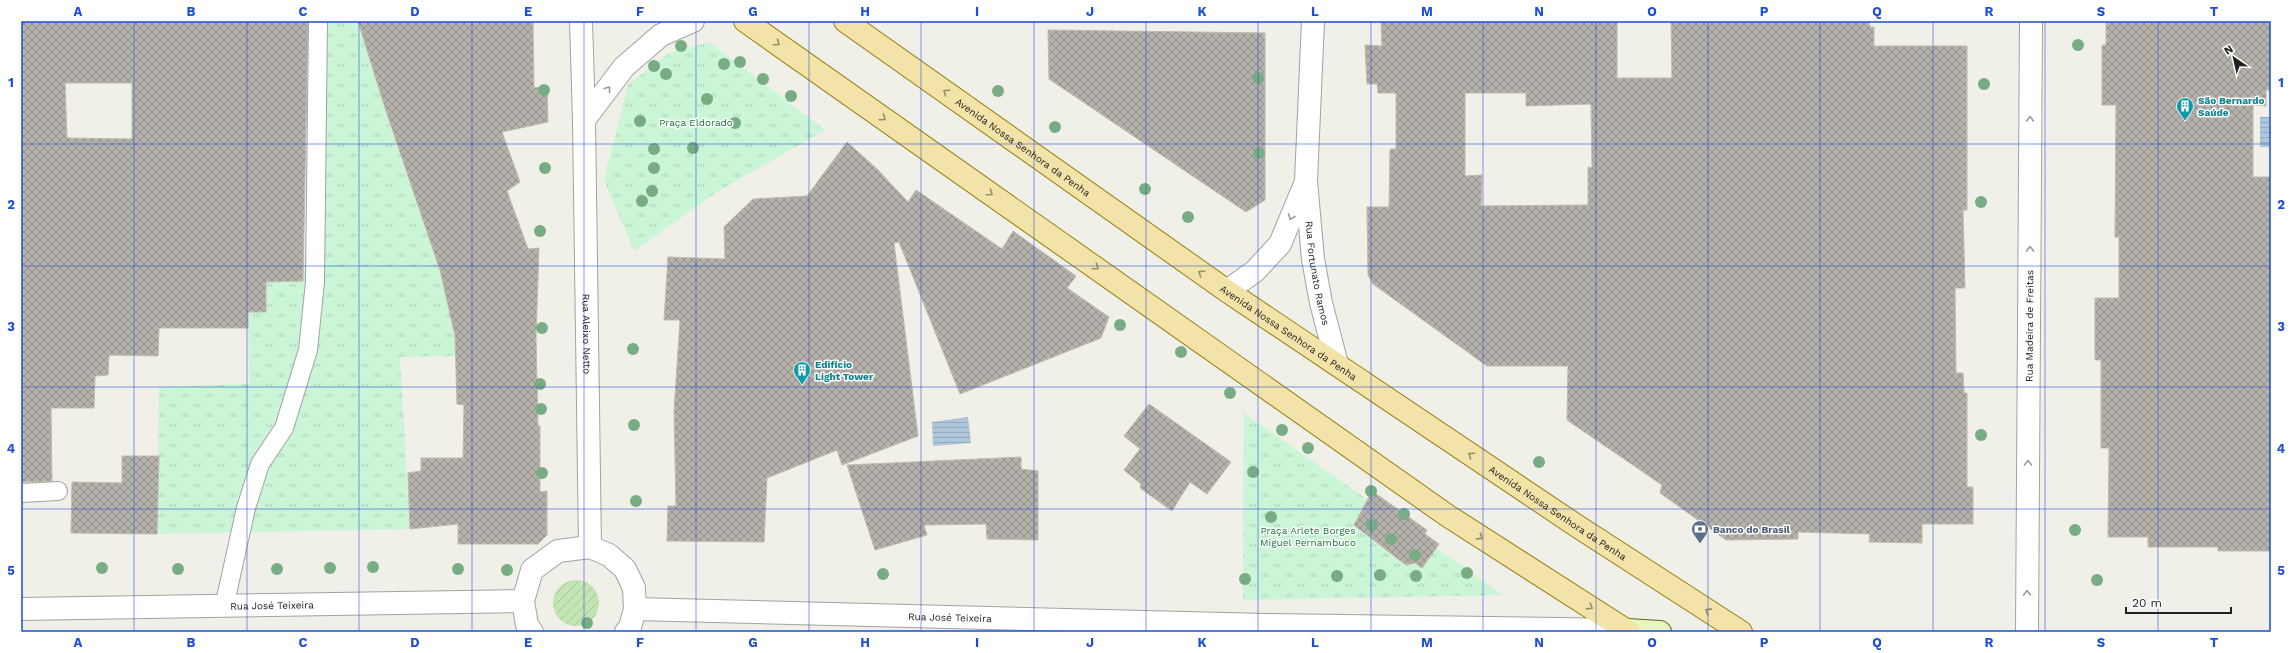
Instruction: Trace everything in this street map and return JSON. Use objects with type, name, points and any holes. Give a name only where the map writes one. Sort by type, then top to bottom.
[{"type":"main road","points":[[745,21],[1261,382],[1448,516],[1628,631]]},
{"type":"main road","name":"Avenida Nossa Senhora da Penha","points":[[845,21],[1227,291],[1577,526],[1741,632]]},
{"type":"street","name":"Rua Aleixo Netto","points":[[581,21],[584,120],[590,547]]},
{"type":"street","points":[[584,120],[624,66],[662,35],[693,21]]},
{"type":"street","name":"Rua Fortunato Ramos","points":[[1313,21],[1306,181],[1313,259],[1320,303],[1337,364]]},
{"type":"street","name":"Rua Madeira de Freitas","points":[[2027,632],[2031,21]]},
{"type":"street","name":"Rua Fortunato Ramos","points":[[1227,291],[1255,271],[1280,244],[1306,181]]},
{"type":"street","points":[[532,632],[527,625],[523,601],[532,570],[558,550],[590,547],[610,555],[625,569],[634,588],[635,609],[630,627],[626,632]]},
{"type":"street","name":"Rua José Teixeira","points":[[21,609],[224,607],[523,601]]},
{"type":"street","name":"Rua José Teixeira","points":[[635,609],[1266,629]]},
{"type":"street","points":[[1266,629],[1660,632]]},
{"type":"lane","points":[[224,607],[246,508],[260,464],[284,428],[308,350],[314,282],[318,21]]},
{"type":"lane","points":[[21,493],[58,491]]},
{"type":"green space","points":[[309,21],[358,21],[397,145],[440,270],[450,312],[456,356],[400,357],[410,529],[157,534],[159,387],[249,384],[248,312],[266,282],[303,280],[307,224]]},
{"type":"green space","name":"Praça Eldorado","points":[[709,42],[825,130],[717,192],[634,251],[604,180],[628,85],[669,53]]},
{"type":"green space","name":"Praça Arlete Borges Miguel Pernambuco","points":[[1244,413],[1503,595],[1243,600]]},
{"type":"green space","points":[[581,580],[593,586],[598,594],[598,612],[593,620],[585,625],[571,626],[559,620],[554,612],[553,598],[559,586],[567,581]]},
{"type":"water","points":[[2260,117],[2271,117],[2271,147],[2260,147]]},
{"type":"water","points":[[968,417],[971,443],[933,446],[932,422]]},
{"type":"building","points":[[21,21],[308,21],[303,281],[266,282],[266,312],[248,312],[248,328],[159,328],[158,356],[109,355],[108,375],[95,376],[94,408],[51,408],[52,481],[21,482]],"holes":[[[65,83],[132,83],[132,139],[67,138]]]},
{"type":"building","points":[[358,21],[533,21],[534,88],[547,86],[548,122],[502,132],[520,182],[507,191],[528,249],[539,248],[536,338],[538,426],[540,426],[540,492],[547,491],[547,535],[538,544],[458,544],[458,524],[410,529],[408,473],[421,471],[421,458],[463,458],[464,405],[457,404],[455,336],[440,270],[386,111]]},
{"type":"building","points":[[1381,21],[1617,21],[1617,78],[1672,78],[1671,21],[1869,21],[1870,27],[1874,27],[1874,46],[1967,46],[1967,210],[1963,210],[1965,288],[1955,288],[1956,373],[1963,373],[1964,393],[1967,393],[1967,487],[1973,487],[1973,524],[1922,524],[1922,543],[1869,542],[1870,534],[1798,532],[1798,539],[1726,540],[1660,493],[1662,485],[1567,420],[1568,366],[1487,366],[1373,284],[1368,275],[1367,207],[1389,207],[1390,149],[1396,149],[1396,93],[1378,93],[1377,84],[1367,84],[1365,45],[1382,46]],"holes":[[[1465,93],[1526,93],[1526,106],[1591,104],[1592,168],[1588,167],[1588,205],[1481,206],[1482,175],[1465,176]]]},
{"type":"building","points":[[2106,21],[2271,21],[2271,90],[2266,90],[2266,106],[2253,105],[2253,177],[2271,177],[2271,551],[2218,551],[2218,547],[2148,547],[2148,537],[2108,537],[2109,448],[2101,448],[2101,360],[2095,360],[2095,298],[2119,298],[2119,237],[2115,237],[2116,105],[2102,105],[2102,45],[2106,45]]},
{"type":"building","points":[[1048,30],[1265,33],[1265,200],[1246,212],[1049,79]]},
{"type":"building","points":[[847,142],[877,169],[908,202],[916,190],[1002,249],[1013,231],[1076,276],[1067,288],[1109,317],[1101,338],[960,394],[899,242],[894,243],[918,436],[842,465],[837,450],[767,478],[764,542],[667,541],[668,506],[676,506],[674,411],[680,320],[664,320],[668,257],[725,259],[724,227],[753,199],[807,196]]},
{"type":"building","points":[[1149,404],[1231,462],[1207,494],[1190,482],[1172,511],[1140,488],[1141,484],[1124,470],[1140,449],[1124,436]]},
{"type":"building","points":[[122,456],[159,456],[157,534],[71,533],[72,482],[122,483]]},
{"type":"building","points":[[1021,457],[1021,469],[1038,471],[1038,540],[987,539],[986,524],[924,525],[927,535],[875,550],[847,465]]},
{"type":"building","points":[[1372,491],[1427,530],[1425,534],[1439,544],[1422,568],[1415,563],[1406,565],[1354,525]]},
{"type":"place","name":"São Bernardo Saúde","points":[[2185,121]]},
{"type":"place","name":"Edifício Light Tower","points":[[802,385]]},
{"type":"place","name":"Banco do Brasil","points":[[1700,544]]}]
